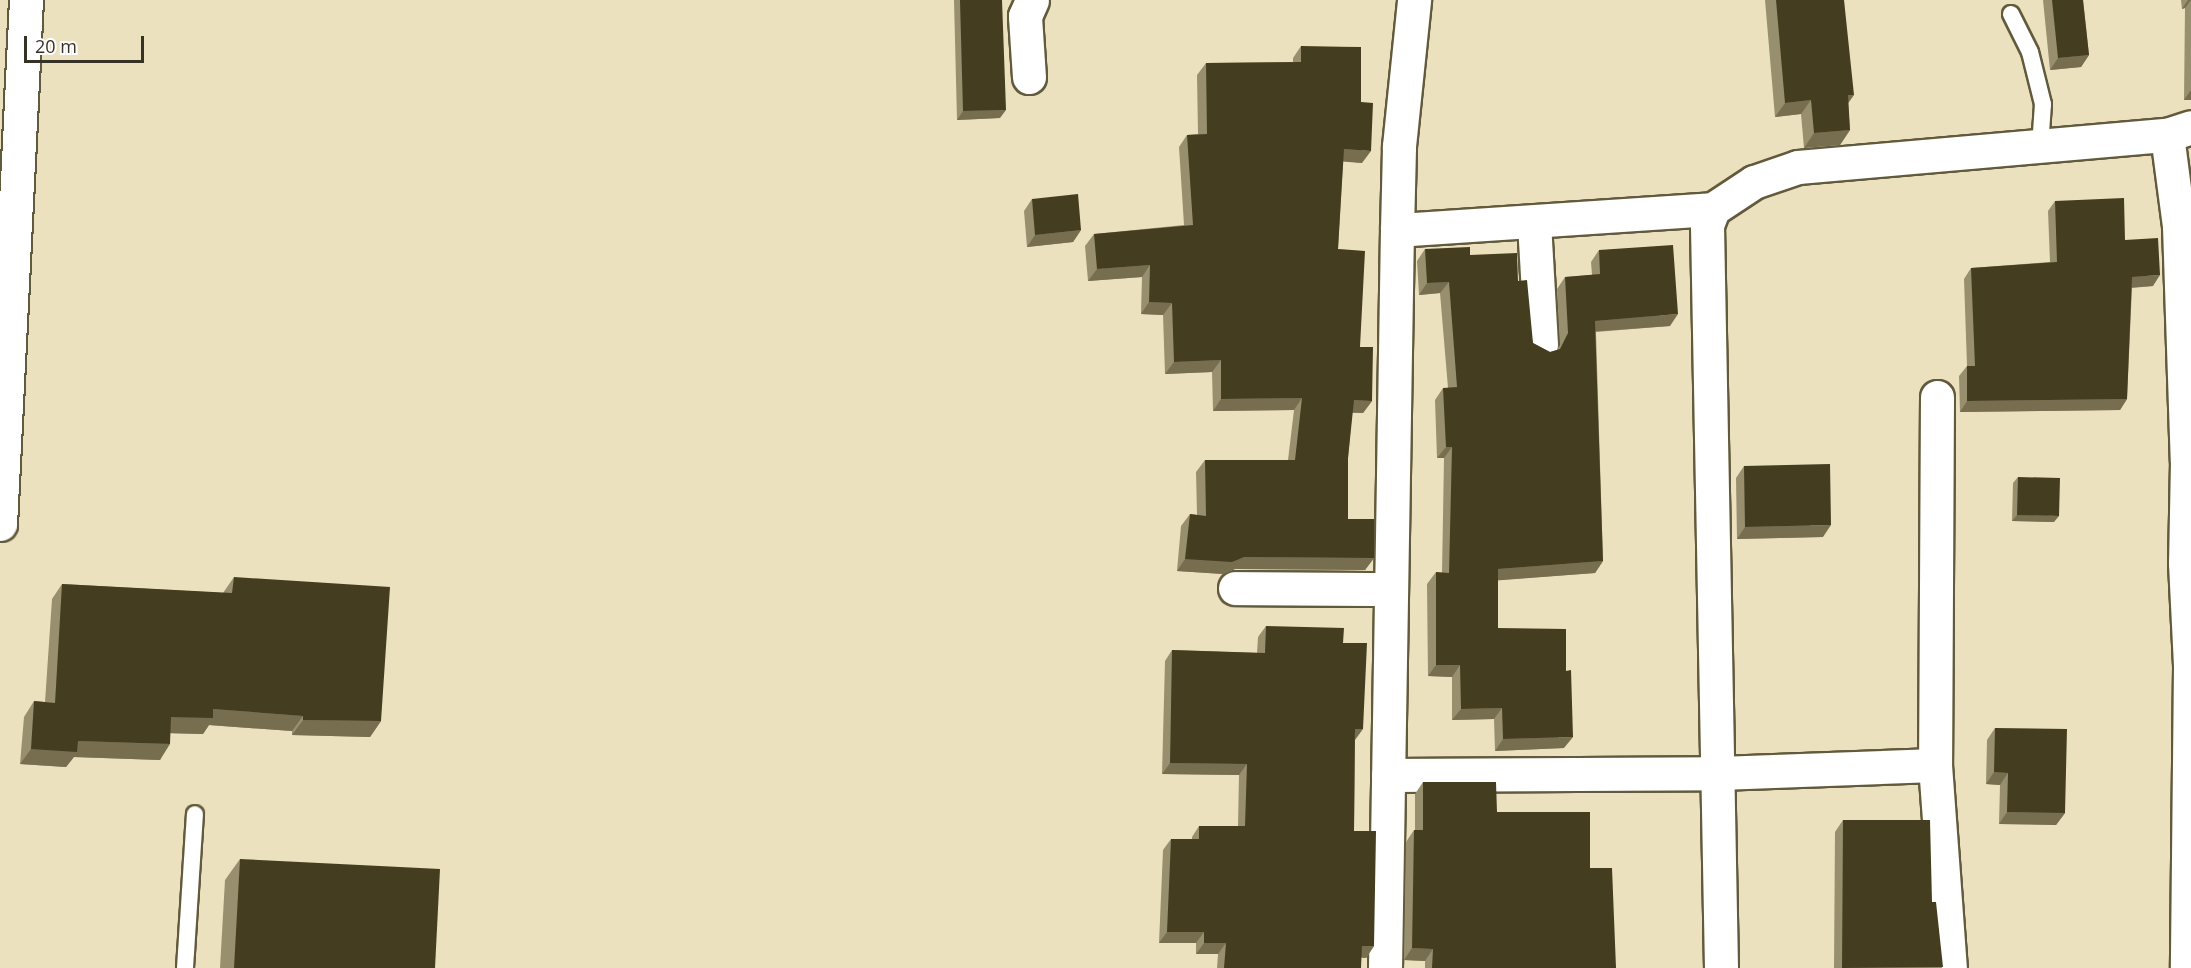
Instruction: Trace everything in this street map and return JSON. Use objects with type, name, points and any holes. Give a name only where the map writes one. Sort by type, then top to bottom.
[{"type":"street","points":[[0,524],[26,0]]},
{"type":"street","points":[[1029,77],[1025,16],[1032,0]]},
{"type":"street","points":[[1385,968],[1396,230],[1399,146],[1414,0]]},
{"type":"street","points":[[1396,230],[1534,223],[1713,209],[1754,182],[1798,167],[2179,131],[2179,226],[2187,461],[2185,563],[2190,667],[2187,968]]},
{"type":"street","points":[[1713,209],[1707,225],[1721,968]]},
{"type":"street","points":[[1534,223],[1541,345]]},
{"type":"street","points":[[1937,397],[1935,765],[1950,968]]},
{"type":"street","points":[[1235,588],[1390,589]]},
{"type":"street","points":[[1388,775],[1719,773],[1935,765]]},
{"type":"lane","points":[[2011,14],[2030,52],[2043,104],[2040,143]]},
{"type":"lane","points":[[185,968],[195,814]]},
{"type":"building","points":[[960,0],[1002,0],[1006,110],[963,111]]},
{"type":"building","points":[[1776,0],[1844,0],[1854,95],[1848,95],[1850,130],[1814,133],[1811,100],[1785,103]]},
{"type":"building","points":[[2052,0],[2083,0],[2089,55],[2058,58]]},
{"type":"building","points":[[1301,46],[1361,47],[1361,102],[1373,103],[1371,151],[1344,149],[1338,249],[1365,251],[1360,347],[1373,347],[1372,401],[1354,400],[1348,458],[1348,519],[1374,519],[1374,558],[1244,557],[1232,562],[1185,559],[1190,514],[1206,516],[1205,460],[1295,460],[1302,398],[1221,399],[1221,360],[1174,362],[1172,303],[1149,302],[1150,265],[1097,269],[1094,234],[1193,225],[1187,135],[1207,134],[1206,63],[1301,62]]},
{"type":"building","points":[[1078,194],[1081,230],[1035,235],[1032,199]]},
{"type":"building","points":[[2124,198],[2125,240],[2158,238],[2160,275],[2132,277],[2127,399],[1967,401],[1967,366],[1975,366],[1971,268],[2057,262],[2055,201]]},
{"type":"building","points":[[1673,245],[1678,314],[1595,321],[1603,561],[1498,569],[1498,628],[1566,629],[1566,671],[1571,670],[1573,737],[1503,739],[1502,708],[1461,709],[1460,665],[1436,665],[1436,572],[1449,573],[1452,447],[1446,447],[1443,388],[1457,387],[1449,282],[1427,283],[1425,249],[1470,247],[1470,255],[1517,253],[1518,281],[1527,280],[1533,343],[1550,352],[1560,349],[1568,333],[1565,277],[1600,274],[1599,250]]},
{"type":"building","points":[[1830,464],[1831,525],[1745,527],[1744,466]]},
{"type":"building","points":[[2018,477],[2060,478],[2059,516],[2017,515]]},
{"type":"building","points":[[234,577],[390,587],[381,721],[303,720],[303,716],[213,709],[213,718],[171,717],[170,744],[78,741],[77,752],[31,749],[34,701],[55,703],[62,584],[232,593]]},
{"type":"building","points":[[1266,626],[1344,628],[1343,643],[1367,643],[1363,729],[1355,729],[1354,831],[1376,831],[1374,946],[1362,946],[1361,968],[1224,968],[1226,943],[1204,943],[1204,932],[1167,932],[1171,839],[1199,839],[1199,826],[1245,826],[1247,764],[1170,763],[1172,650],[1265,653]]},
{"type":"building","points":[[1995,728],[2067,729],[2065,813],[2007,812],[2008,773],[1994,772]]},
{"type":"building","points":[[1423,782],[1496,782],[1497,812],[1590,812],[1590,868],[1612,868],[1616,968],[1432,968],[1433,949],[1412,948],[1414,830],[1423,830]]},
{"type":"building","points":[[1843,820],[1930,820],[1932,902],[1936,902],[1943,967],[1842,968]]},
{"type":"building","points":[[240,859],[440,869],[435,968],[234,968]]}]
